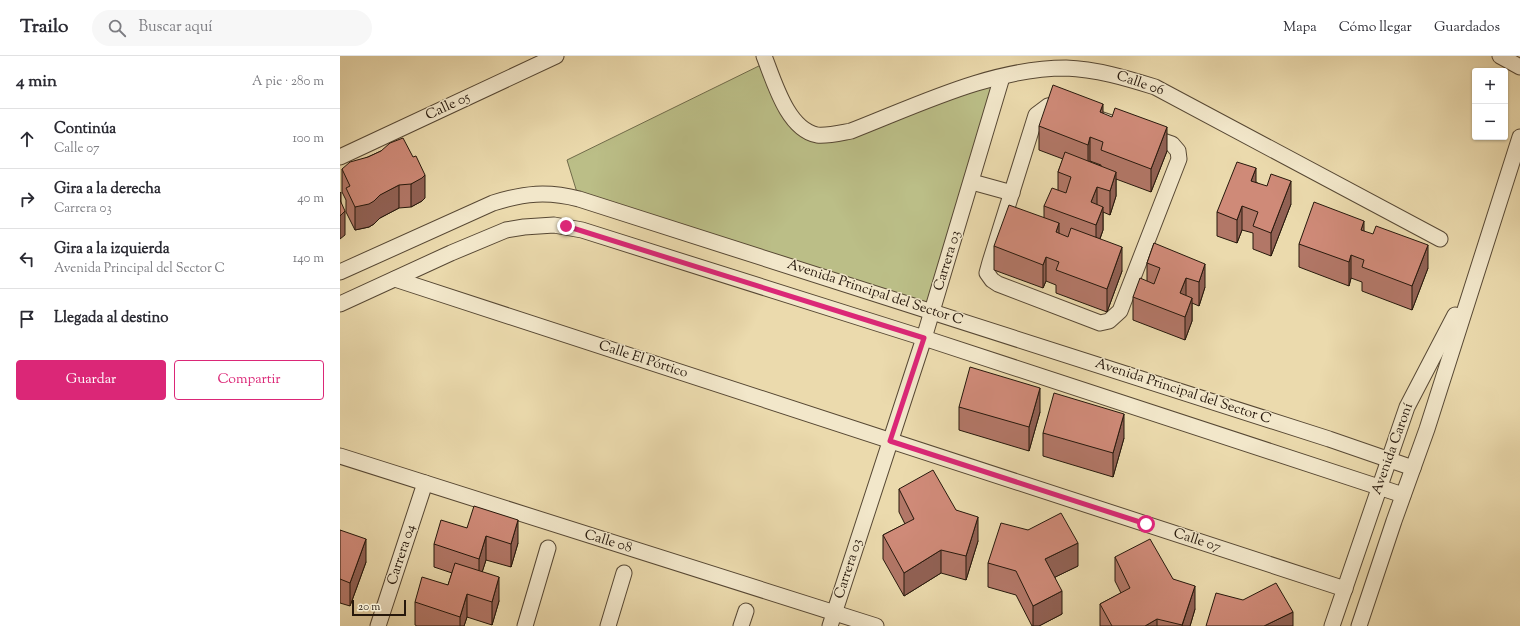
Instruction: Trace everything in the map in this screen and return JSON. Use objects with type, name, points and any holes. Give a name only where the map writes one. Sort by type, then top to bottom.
[{"type":"street","name":"Calle 05","points":[[340,157],[556,56]]},
{"type":"street","name":"Calle 06","points":[[764,56],[790,116],[802,128],[816,135],[831,135],[851,131],[978,83],[1044,69],[1067,68],[1099,72],[1126,78],[1155,87],[1440,239]]},
{"type":"street","points":[[1500,56],[1520,67]]},
{"type":"street","name":"Carrera 03","points":[[832,619],[924,338],[972,182],[1002,77]]},
{"type":"street","points":[[1056,104],[1172,144],[1178,151],[1179,159],[1120,311],[1109,321],[1100,322],[992,280],[987,273],[1012,193],[1036,115],[1048,106],[1056,104]]},
{"type":"street","name":"Avenida Caroní","points":[[1359,626],[1427,429],[1520,137]]},
{"type":"street","points":[[972,182],[1012,193]]},
{"type":"street","name":"Avenida Principal del Sector C","points":[[340,272],[493,203],[527,194],[561,194],[610,208],[1329,438],[1413,468]]},
{"type":"street","name":"Avenida Principal del Sector C","points":[[340,304],[506,230],[540,225],[560,226],[582,230],[924,338],[1403,495]]},
{"type":"street","name":"Calle El Pórtico","points":[[395,279],[890,441]]},
{"type":"street","name":"Avenida Caroní","points":[[1332,626],[1407,407],[1473,281]]},
{"type":"street","name":"Calle 07","points":[[890,441],[1345,588]]},
{"type":"street","name":"Calle 08","points":[[340,456],[832,619],[876,626]]},
{"type":"street","name":"Carrera 04","points":[[378,626],[425,483]]},
{"type":"street","points":[[525,626],[548,548]]},
{"type":"street","points":[[608,626],[624,573]]},
{"type":"street","points":[[741,626],[746,611]]},
{"type":"green space","points":[[767,62],[782,100],[816,135],[1002,77],[932,312],[579,199],[567,160]]},
{"type":"building","points":[[1053,85],[1103,104],[1100,112],[1112,117],[1115,108],[1167,127],[1151,169],[1101,150],[1103,142],[1090,137],[1088,145],[1039,126]]},
{"type":"building","points":[[403,138],[413,157],[416,156],[425,175],[411,184],[399,185],[380,195],[369,204],[355,207],[346,188],[350,186],[342,169],[350,162],[368,157],[381,151],[390,143]]},
{"type":"building","points":[[1065,152],[1116,172],[1110,191],[1097,187],[1091,202],[1103,207],[1096,225],[1044,206],[1052,188],[1066,193],[1071,177],[1058,172]]},
{"type":"building","points":[[1237,162],[1256,168],[1251,181],[1267,186],[1271,174],[1291,181],[1271,233],[1253,226],[1258,212],[1242,206],[1237,220],[1217,212]]},
{"type":"building","points":[[340,200],[345,211],[340,216]]},
{"type":"building","points":[[1314,202],[1364,221],[1361,230],[1373,234],[1376,226],[1428,245],[1412,286],[1362,267],[1364,260],[1351,255],[1349,262],[1299,244]]},
{"type":"building","points":[[1009,205],[1059,223],[1056,232],[1068,237],[1071,228],[1122,247],[1107,289],[1056,270],[1059,262],[1046,257],[1043,265],[994,246]]},
{"type":"building","points":[[1154,243],[1205,264],[1199,282],[1186,278],[1180,293],[1192,298],[1185,317],[1133,297],[1140,278],[1154,284],[1160,268],[1147,263]]},
{"type":"building","points":[[970,367],[1040,388],[1029,427],[959,407]]},
{"type":"building","points":[[1054,393],[1124,414],[1113,453],[1043,433]]},
{"type":"building","points":[[933,470],[956,510],[978,517],[966,556],[941,550],[904,573],[883,535],[914,519],[899,489]]},
{"type":"building","points":[[474,506],[518,520],[511,544],[486,536],[479,559],[434,544],[441,520],[467,528]]},
{"type":"building","points":[[1061,513],[1078,543],[1045,559],[1062,591],[1033,606],[1016,571],[988,563],[1001,523],[1028,530]]},
{"type":"building","points":[[340,530],[366,539],[350,583],[340,579]]},
{"type":"building","points":[[1150,539],[1173,579],[1195,586],[1182,625],[1157,619],[1145,626],[1112,626],[1100,604],[1130,588],[1115,557]]},
{"type":"building","points":[[455,563],[499,577],[492,602],[467,594],[460,617],[415,602],[422,577],[448,585]]},
{"type":"building","points":[[1276,583],[1293,612],[1264,626],[1206,626],[1216,593],[1243,600]]},
{"type":"route","points":[[566,226],[924,338],[890,441],[1146,524]]}]
